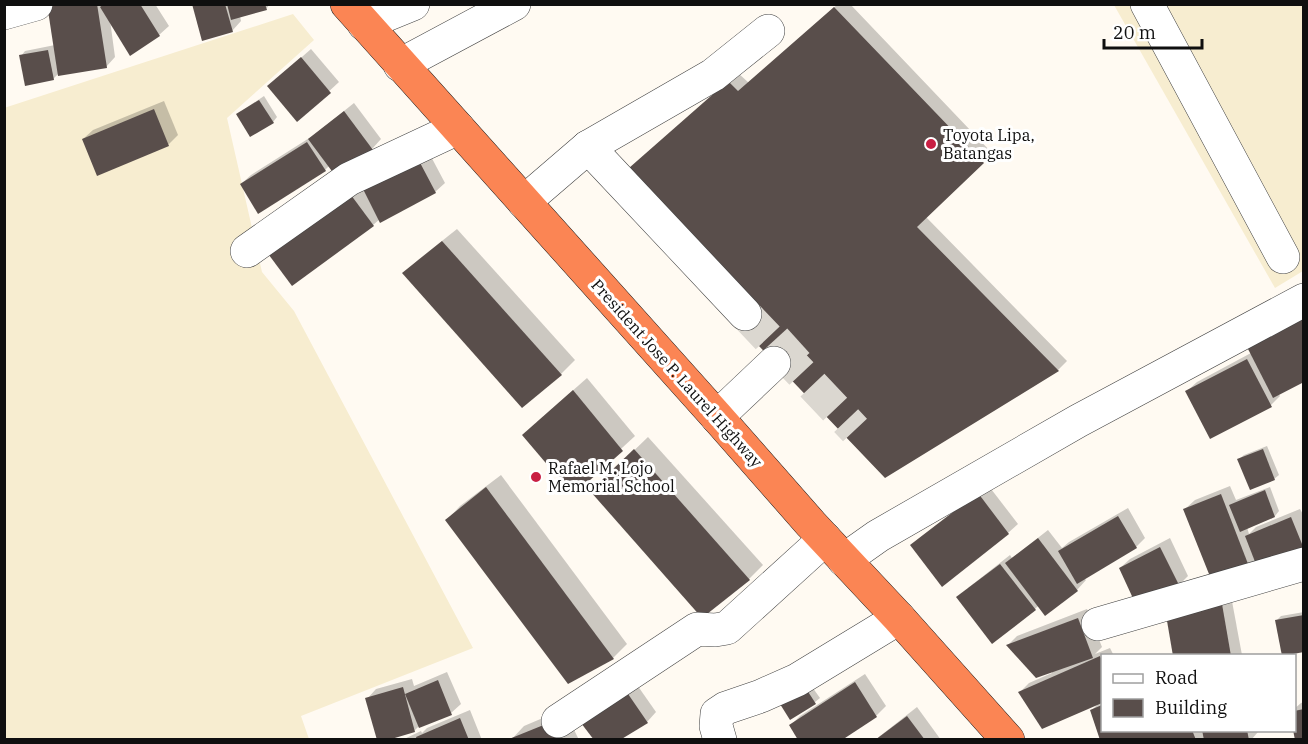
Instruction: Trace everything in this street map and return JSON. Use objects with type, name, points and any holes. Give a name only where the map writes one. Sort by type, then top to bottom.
[{"type":"highway","name":"President Jose P. Laurel Highway","points":[[355,14],[1008,740]]},
{"type":"street","points":[[4,14],[36,4]]},
{"type":"street","points":[[355,14],[413,4]]},
{"type":"street","points":[[400,65],[514,4]]},
{"type":"street","points":[[1147,4],[1283,256]]},
{"type":"street","points":[[524,202],[588,147],[713,75],[768,31]]},
{"type":"street","points":[[247,251],[349,179],[458,128]]},
{"type":"street","points":[[588,147],[746,314]]},
{"type":"street","points":[[558,721],[697,629],[727,628],[835,550],[878,536],[1078,421],[1304,300]]},
{"type":"street","points":[[717,417],[774,363]]},
{"type":"street","points":[[1098,624],[1304,564]]},
{"type":"street","points":[[720,740],[716,726],[717,714],[726,708],[797,680],[898,618]]},
{"type":"shaded area","points":[[1114,5],[1303,5],[1303,271],[1275,288]]},
{"type":"shaded area","points":[[293,14],[314,40],[227,118],[262,272],[294,311],[473,648],[301,716],[309,739],[5,739],[4,108]]},
{"type":"building","points":[[47,4],[97,4],[107,68],[58,76]]},
{"type":"building","points":[[104,4],[140,4],[160,36],[130,56],[100,7]]},
{"type":"building","points":[[192,4],[225,4],[233,32],[202,41]]},
{"type":"building","points":[[227,4],[265,4],[267,10],[231,20]]},
{"type":"building","points":[[834,7],[984,163],[917,227],[1059,371],[885,478],[737,323],[629,168],[728,81],[738,91]]},
{"type":"building","points":[[48,50],[54,80],[25,86],[19,55]]},
{"type":"building","points":[[301,57],[331,93],[297,122],[267,86]]},
{"type":"building","points":[[259,100],[274,123],[250,137],[236,114]]},
{"type":"building","points":[[154,109],[169,146],[97,176],[82,139]]},
{"type":"building","points":[[344,111],[373,150],[337,178],[308,139]]},
{"type":"building","points":[[307,142],[326,171],[258,214],[240,184]]},
{"type":"building","points":[[417,157],[436,193],[380,223],[362,187]]},
{"type":"building","points":[[348,191],[374,226],[292,286],[266,251]]},
{"type":"building","points":[[442,241],[562,375],[522,408],[402,273]]},
{"type":"building","points":[[1304,317],[1304,382],[1273,398],[1247,347]]},
{"type":"building","points":[[1247,359],[1272,407],[1210,439],[1185,391]]},
{"type":"building","points":[[573,390],[623,451],[573,495],[522,435]]},
{"type":"building","points":[[634,449],[750,580],[702,618],[590,491]]},
{"type":"building","points":[[1263,449],[1275,480],[1250,490],[1237,459]]},
{"type":"building","points":[[486,487],[614,659],[568,684],[445,520]]},
{"type":"building","points":[[1265,490],[1275,517],[1240,532],[1229,505]]},
{"type":"building","points":[[978,493],[1009,534],[942,587],[910,545]]},
{"type":"building","points":[[1221,494],[1250,569],[1213,584],[1183,509]]},
{"type":"building","points":[[1118,516],[1137,548],[1077,584],[1058,551]]},
{"type":"building","points":[[1291,517],[1304,549],[1259,572],[1245,536]]},
{"type":"building","points":[[1038,538],[1078,591],[1045,616],[1005,563]]},
{"type":"building","points":[[1160,547],[1180,587],[1137,607],[1119,568]]},
{"type":"building","points":[[1000,564],[1036,610],[992,644],[956,597]]},
{"type":"building","points":[[1222,604],[1231,654],[1173,654],[1166,615]]},
{"type":"building","points":[[1304,615],[1304,652],[1282,654],[1275,620]]},
{"type":"building","points":[[1078,618],[1093,658],[1036,678],[1006,645]]},
{"type":"building","points":[[1100,656],[1101,703],[1042,729],[1018,692]]},
{"type":"building","points":[[438,680],[452,715],[419,728],[405,694]]},
{"type":"building","points":[[855,682],[877,717],[842,740],[798,740],[789,725]]},
{"type":"building","points":[[403,687],[415,732],[388,740],[377,740],[365,698]]},
{"type":"building","points":[[805,687],[816,704],[790,720],[780,704]]},
{"type":"building","points":[[626,691],[648,723],[620,740],[594,740],[581,723]]},
{"type":"building","points":[[1101,705],[1101,732],[1193,732],[1196,740],[1100,740],[1090,710]]},
{"type":"building","points":[[1304,709],[1304,740],[1295,740],[1293,732],[1296,732],[1296,711]]},
{"type":"building","points":[[907,716],[925,740],[875,740]]},
{"type":"building","points":[[460,718],[469,740],[417,740],[416,737]]},
{"type":"building","points":[[551,722],[559,740],[509,740],[509,739]]},
{"type":"building","points":[[1202,732],[1247,732],[1249,740],[1204,740]]},
{"type":"tunnel","points":[[745,314],[855,430]]},
{"type":"tunnel","points":[[774,363],[808,332]]},
{"type":"place","name":"Toyota Lipa, Batangas","points":[[931,144]]},
{"type":"place","name":"Rafael M. Lojo Memorial School","points":[[536,477]]}]
